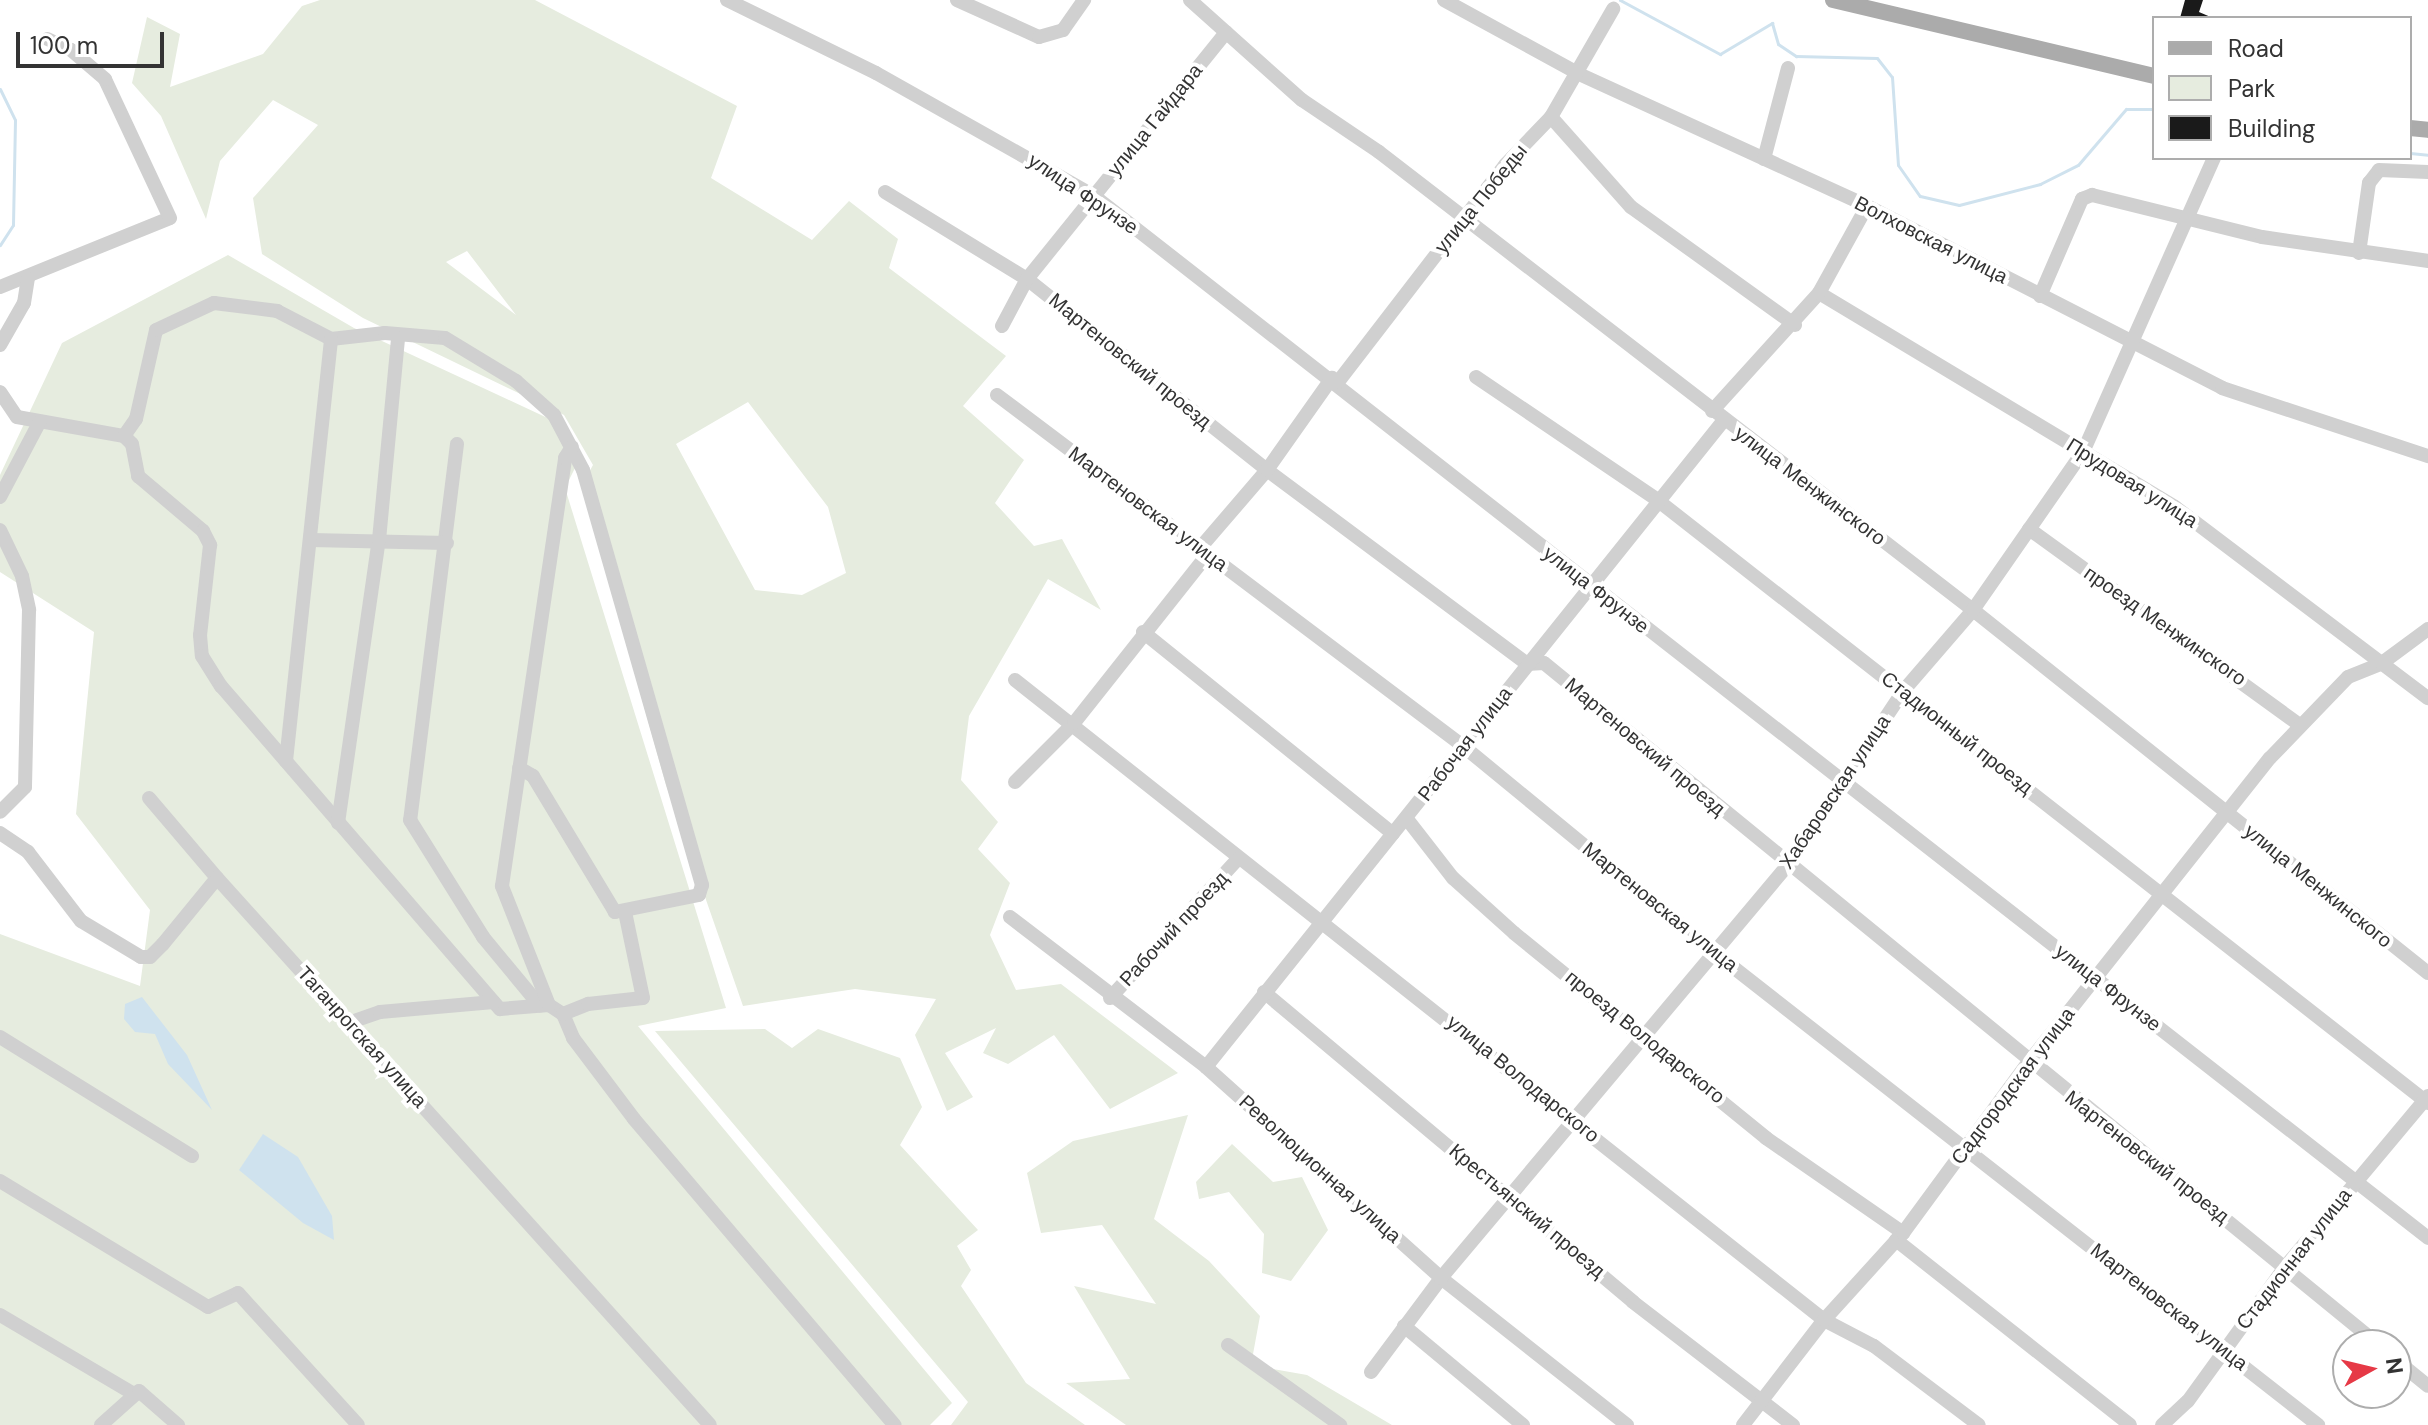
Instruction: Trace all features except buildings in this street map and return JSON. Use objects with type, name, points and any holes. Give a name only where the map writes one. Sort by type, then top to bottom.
[{"type":"main road","points":[[1833,0],[2152,76]]},
{"type":"street","name":"улица Фрунзе","points":[[727,0],[876,73],[1094,196],[1335,380],[1839,781],[2428,1238]]},
{"type":"street","points":[[957,0],[1039,37],[1063,30],[1084,0]]},
{"type":"street","name":"улица Менжинского","points":[[1190,0],[1302,100],[1379,152],[1461,221],[1973,610],[2228,808],[2262,844],[2428,973]]},
{"type":"street","name":"Волховская улица","points":[[1444,0],[1579,74],[1867,206],[2222,388],[2428,456]]},
{"type":"street","name":"улица Победы","points":[[1015,782],[1074,723],[1335,380],[1461,221],[1551,117],[1579,74],[1613,9]]},
{"type":"street","name":"улица Гайдара","points":[[1002,326],[1027,279],[1226,32]]},
{"type":"street","points":[[0,287],[167,221],[172,211],[105,79],[71,50],[47,39]]},
{"type":"street","points":[[1764,159],[1788,68]]},
{"type":"street","points":[[1551,117],[1631,207],[1795,325]]},
{"type":"street","name":"Хабаровская улица","points":[[1371,1372],[1441,1278],[1576,1121],[1787,866],[1839,781],[1904,690],[1973,610],[2083,452],[2129,341],[2190,216],[2213,160]]},
{"type":"street","points":[[2359,253],[2369,183],[2379,170],[2428,172]]},
{"type":"street","name":"Мартеновский проезд","points":[[885,192],[1027,279],[1267,470],[1527,664],[1544,663],[2028,1063],[2360,1329]]},
{"type":"street","points":[[2040,296],[2086,196],[2190,216],[2262,237],[2428,261]]},
{"type":"street","name":"Рабочая улица","points":[[1206,1067],[1407,819],[1718,416],[1795,325],[1819,293],[1867,206]]},
{"type":"street","points":[[0,345],[24,303],[28,278]]},
{"type":"street","name":"Прудовая улица","points":[[1819,293],[2199,523],[2428,698]]},
{"type":"street","points":[[124,436],[136,419],[151,339],[168,321],[214,303],[237,302],[277,311],[331,339],[385,333],[398,338],[445,338],[516,381],[554,415],[572,447],[702,885],[695,898],[625,912],[608,903],[533,776],[519,768]]},
{"type":"street","points":[[338,823],[379,540],[398,338]]},
{"type":"street","points":[[286,761],[331,339]]},
{"type":"street","name":"Стадионный проезд","points":[[1476,377],[1656,499],[2427,1100]]},
{"type":"street","points":[[0,392],[17,417],[124,436]]},
{"type":"street","name":"Мартеновская улица","points":[[997,395],[1463,746],[1715,953],[2318,1425]]},
{"type":"street","points":[[0,497],[39,423]]},
{"type":"street","points":[[124,436],[138,476],[203,531],[210,545],[202,656],[338,823],[494,1002],[509,1010],[544,1006]]},
{"type":"street","points":[[457,444],[410,820],[483,937],[544,1006],[563,1014],[573,1038],[634,1119],[894,1425]]},
{"type":"street","points":[[544,1006],[503,895],[565,458],[572,447]]},
{"type":"street","name":"проезд Менжинского","points":[[2029,529],[2300,725]]},
{"type":"street","points":[[0,530],[22,576],[29,610],[25,787],[0,812]]},
{"type":"street","points":[[311,540],[447,543]]},
{"type":"street","name":"Садгородская улица","points":[[1743,1425],[1824,1320],[1899,1236],[2028,1063],[2228,808],[2300,725],[2348,677],[2382,663],[2428,629]]},
{"type":"street","points":[[1143,632],[1393,834]]},
{"type":"street","name":"улица Володарского","points":[[1015,680],[1074,723],[1237,860],[1325,920],[1824,1320],[1874,1346],[1979,1425]]},
{"type":"street","name":"Таганрогская улица","points":[[149,798],[217,878],[351,1022],[710,1425]]},
{"type":"street","name":"проезд Володарского","points":[[1407,819],[1453,878],[1646,1034],[1766,1138],[1899,1236],[2130,1425]]},
{"type":"street","points":[[0,833],[28,852],[81,921],[141,957],[150,957],[163,944],[217,878]]},
{"type":"street","name":"Рабочий проезд","points":[[1110,998],[1237,860]]},
{"type":"street","points":[[563,1014],[588,1004],[643,998],[625,912]]},
{"type":"street","name":"Революционная улица","points":[[1010,917],[1110,998],[1206,1067],[1441,1278],[1627,1425]]},
{"type":"street","name":"Крестьянский проезд","points":[[1264,992],[1511,1194],[1633,1302],[1793,1425]]},
{"type":"street","points":[[351,1022],[380,1012],[494,1002]]},
{"type":"street","points":[[0,1037],[192,1156]]},
{"type":"street","name":"Стадионная улица","points":[[2162,1425],[2188,1401],[2285,1267],[2355,1180],[2427,1100]]},
{"type":"street","points":[[0,1181],[208,1307],[238,1293],[358,1425]]},
{"type":"street","points":[[0,1315],[134,1394]]},
{"type":"street","points":[[1404,1326],[1523,1425]]},
{"type":"street","points":[[1228,1345],[1340,1425]]},
{"type":"street","points":[[2412,1373],[2428,1386]]},
{"type":"street","points":[[101,1425],[134,1394],[147,1392],[178,1425]]},
{"type":"green space","points":[[320,0],[535,0],[737,106],[711,178],[812,240],[849,201],[898,239],[889,268],[1006,356],[963,406],[1024,460],[995,503],[1034,546],[1062,539],[1101,610],[1048,579],[969,716],[961,780],[998,822],[978,849],[1010,883],[990,935],[1016,990],[1061,984],[1178,1073],[1110,1109],[1054,1035],[1008,1064],[983,1053],[996,1028],[945,1053],[973,1097],[947,1111],[915,1035],[936,999],[855,989],[743,1006],[666,785],[582,485],[593,465],[564,415],[363,318],[262,254],[253,198],[318,125],[273,100],[220,161],[206,219],[161,116],[132,83],[147,17],[180,34],[170,87],[263,54],[302,6]],"holes":[[[467,251],[516,315],[446,262]],[[748,402],[828,507],[846,573],[802,595],[755,590],[676,444]]]},
{"type":"green space","points":[[228,255],[354,328],[554,421],[578,462],[565,488],[726,1008],[638,1026],[952,1403],[930,1425],[0,1425],[0,934],[140,986],[150,910],[76,814],[94,632],[0,572],[0,475],[62,343]]},
{"type":"green space","points":[[765,1029],[792,1048],[818,1029],[900,1058],[922,1107],[900,1145],[978,1230],[957,1246],[971,1270],[961,1286],[1026,1383],[1085,1425],[951,1425],[968,1402],[655,1031]]},
{"type":"green space","points":[[1188,1115],[1154,1219],[1209,1261],[1260,1316],[1251,1365],[1307,1375],[1392,1425],[1126,1425],[1066,1383],[1130,1379],[1074,1286],[1156,1304],[1102,1225],[1041,1233],[1027,1173],[1073,1141]]},
{"type":"green space","points":[[1232,1144],[1273,1182],[1302,1177],[1328,1230],[1291,1281],[1262,1273],[1264,1234],[1229,1192],[1199,1199],[1196,1182]]},
{"type":"water","points":[[142,997],[187,1055],[212,1110],[168,1064],[155,1034],[135,1032],[124,1019],[125,1004]]},
{"type":"water","points":[[263,1134],[298,1157],[332,1216],[334,1240],[303,1223],[239,1170]]},
{"type":"waterway","points":[[1620,0],[1720,54],[1772,23],[1778,44],[1796,56],[1877,58],[1892,77],[1898,165],[1920,196],[1959,205],[2040,184],[2078,165],[2126,109],[2152,109]]},
{"type":"waterway","points":[[0,89],[15,120],[13,225],[0,245]]},
{"type":"waterway","points":[[2412,153],[2428,155]]}]
